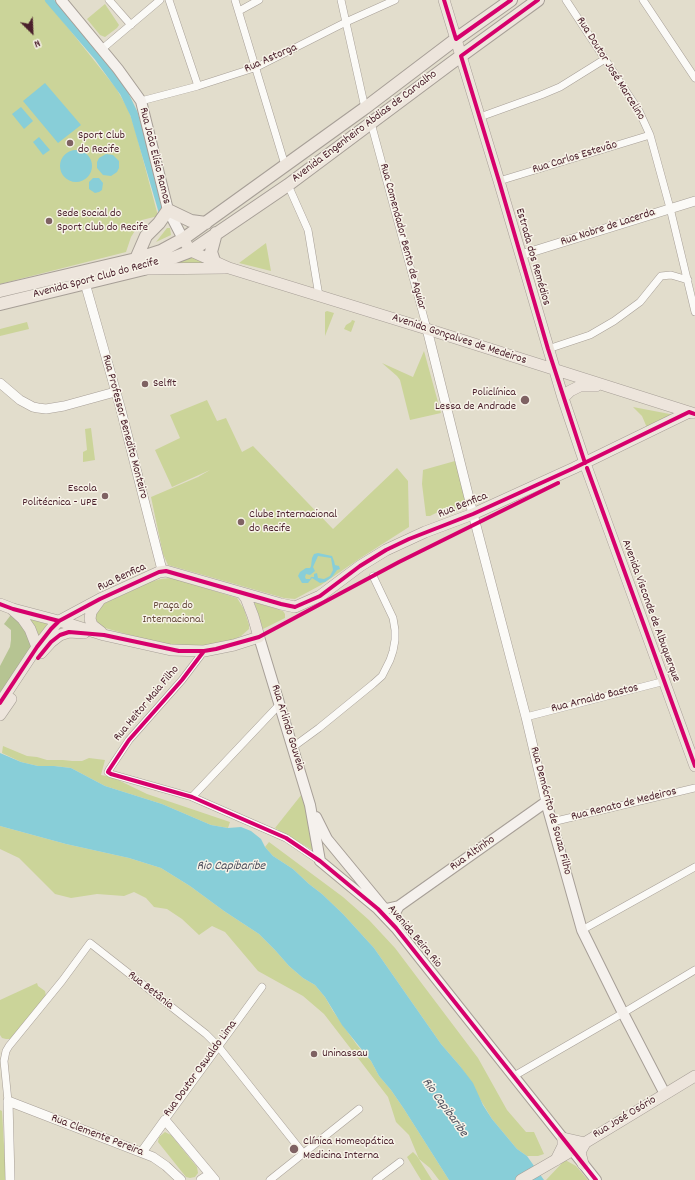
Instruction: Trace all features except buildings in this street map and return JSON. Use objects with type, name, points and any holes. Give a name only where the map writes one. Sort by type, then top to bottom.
[{"type":"highway","name":"Avenida Engenheiro Abdias de Carvalho","points":[[183,239],[366,108],[456,39],[511,0]]},
{"type":"highway","name":"Avenida Engenheiro Abdias de Carvalho","points":[[190,251],[288,185],[538,0]]},
{"type":"highway","points":[[136,259],[146,236],[159,223],[168,210],[191,220],[206,223]]},
{"type":"highway","points":[[214,261],[211,252],[216,233]]},
{"type":"highway","name":"Avenida Sport Club do Recife","points":[[0,291],[136,259],[160,251],[183,239]]},
{"type":"highway","name":"Avenida Sport Club do Recife","points":[[0,304],[144,269],[190,251]]},
{"type":"main road","name":"Rua João Elísio Ramos","points":[[61,0],[118,69],[141,101],[168,210],[183,239]]},
{"type":"main road","name":"Estrada dos Remédios","points":[[444,0],[500,181],[554,370],[585,463]]},
{"type":"main road","points":[[183,239],[190,251]]},
{"type":"main road","name":"Avenida Gonçalves de Medeiros","points":[[190,251],[229,268],[428,329],[692,413]]},
{"type":"main road","name":"Avenida Gonçalves de Medeiros","points":[[144,269],[229,268]]},
{"type":"main road","points":[[563,398],[570,391],[580,386],[607,387]]},
{"type":"main road","name":"Rua Benfica","points":[[0,703],[37,647],[59,621],[100,599],[162,570],[295,607],[320,596],[360,566],[386,550],[425,532],[473,514],[692,413]]},
{"type":"main road","name":"Avenida Visconde de Albuquerque","points":[[585,463],[695,766]]},
{"type":"main road","points":[[0,604],[104,635],[171,650],[204,651],[258,637],[253,616],[242,592]]},
{"type":"main road","points":[[100,599],[92,610],[90,619],[94,627],[104,635]]},
{"type":"main road","points":[[13,609],[27,623],[37,647]]},
{"type":"main road","points":[[0,715],[40,654],[60,635],[69,632],[104,635]]},
{"type":"main road","name":"Rua Arlindo Gouveia","points":[[258,637],[280,704],[310,805],[320,861]]},
{"type":"main road","points":[[245,641],[258,645],[263,651]]},
{"type":"main road","name":"Rua Demócrito de Souza Filho","points":[[546,802],[582,930],[623,1014],[665,1094]]},
{"type":"main road","name":"Rua Altinho","points":[[399,906],[546,802]]},
{"type":"main road","name":"Rua Arlindo Gouveia","points":[[310,805],[326,839],[383,907],[386,909],[399,906]]},
{"type":"main road","name":"Avenida Beira Rio","points":[[320,861],[378,909],[396,928],[596,1180]]},
{"type":"main road","points":[[396,928],[395,916],[399,906]]},
{"type":"main road","name":"Rua José Osório","points":[[521,1180],[695,1076]]},
{"type":"main road","points":[[553,1162],[563,1146],[563,1138],[585,1143],[580,1152],[583,1164]]},
{"type":"street","points":[[109,0],[131,25]]},
{"type":"street","points":[[102,49],[160,0]]},
{"type":"street","points":[[169,0],[198,86]]},
{"type":"street","points":[[236,0],[286,165]]},
{"type":"street","points":[[239,11],[259,0]]},
{"type":"street","points":[[341,0],[366,108]]},
{"type":"street","name":"Rua Astorga","points":[[141,101],[198,86],[257,67],[346,22],[394,0]]},
{"type":"street","name":"Rua Doutor José Marcelino","points":[[566,0],[639,111],[650,135],[670,208],[695,312]]},
{"type":"street","points":[[644,0],[695,78]]},
{"type":"street","points":[[480,117],[541,96],[560,87],[605,59]]},
{"type":"street","name":"Rua Comendador Bento de Aguiar","points":[[371,123],[428,329],[473,514]]},
{"type":"street","name":"Rua Carlos Estevão","points":[[500,181],[650,135]]},
{"type":"street","points":[[288,185],[308,230],[319,296]]},
{"type":"street","name":"Rua Nobre de Lacerda","points":[[521,255],[695,201]]},
{"type":"street","points":[[548,349],[590,335],[614,321],[640,302],[661,276],[671,275],[688,280]]},
{"type":"street","name":"Rua Professor Benedito Monteiro","points":[[85,283],[162,570]]},
{"type":"street","points":[[0,383],[20,400],[38,408],[64,406],[115,392]]},
{"type":"street","name":"Rua Demócrito de Souza Filho","points":[[473,514],[526,717],[546,802]]},
{"type":"street","points":[[293,747],[319,728],[382,676],[390,660],[395,640],[393,618],[373,576]]},
{"type":"street","name":"Rua Heitor Maia Filho","points":[[108,772],[129,740],[182,680],[204,651]]},
{"type":"street","name":"Rua Arnaldo Bastos","points":[[526,717],[665,681]]},
{"type":"street","points":[[192,797],[280,704]]},
{"type":"street","name":"Avenida Beira Rio","points":[[108,772],[192,797],[286,838],[320,861]]},
{"type":"street","name":"Rua Renato de Medeiros","points":[[552,822],[695,788]]},
{"type":"street","points":[[582,930],[695,866]]},
{"type":"street","name":"Rua Betânia","points":[[4,1104],[4,1061],[6,1051],[62,981],[90,943],[206,1034],[218,1046],[303,1153]]},
{"type":"street","points":[[514,1076],[623,1014],[695,970]]},
{"type":"street","name":"Rua Doutor Oswaldo Lima","points":[[142,1152],[262,987]]},
{"type":"street","points":[[4,1104],[10,1180]]},
{"type":"street","name":"Rua Clemente Pereira","points":[[4,1104],[142,1152],[153,1157],[166,1166],[181,1180]]},
{"type":"street","points":[[270,1180],[359,1109]]},
{"type":"street","points":[[165,1120],[213,1177],[201,1180]]},
{"type":"street","points":[[376,1180],[400,1162]]},
{"type":"green space","name":"Sport Club do Recife","points":[[0,0],[46,0],[116,88],[128,109],[135,129],[158,216],[142,220],[131,237],[126,252],[0,284]]},
{"type":"green space","points":[[105,4],[119,25],[105,37],[100,35],[87,19]]},
{"type":"green space","points":[[167,228],[170,228],[171,235],[156,242]]},
{"type":"green space","points":[[266,243],[271,271],[239,263]]},
{"type":"green space","points":[[188,256],[217,264],[168,266]]},
{"type":"green space","points":[[327,311],[334,313],[325,336],[325,312]]},
{"type":"green space","points":[[352,320],[355,321],[351,332],[344,329],[346,325]]},
{"type":"green space","points":[[27,322],[29,329],[0,336],[0,329]]},
{"type":"green space","points":[[424,351],[441,413],[410,420],[400,380],[382,363],[413,377]]},
{"type":"green space","name":"Clube Internacional do Recife","points":[[207,400],[217,421],[226,418],[242,452],[253,446],[333,529],[397,468],[408,481],[409,527],[321,585],[295,599],[284,598],[168,565],[163,554],[151,497],[198,477],[210,470],[172,487],[155,450],[180,438],[170,415]]},
{"type":"green space","points":[[633,407],[675,415],[648,430],[642,416]]},
{"type":"green space","points":[[91,428],[95,460],[83,462],[83,452],[87,450],[85,429]]},
{"type":"green space","points":[[455,461],[467,504],[460,510],[438,512],[430,516],[426,516],[422,484],[423,470]]},
{"type":"green space","name":"Praça do Internacional","points":[[170,578],[179,580],[237,598],[244,609],[249,629],[241,636],[232,640],[205,648],[165,645],[98,626],[94,622],[97,607],[150,582]]},
{"type":"green space","points":[[254,602],[283,611],[285,618],[263,629]]},
{"type":"green space","points":[[13,612],[34,642],[0,697],[0,666],[10,647],[11,640],[11,630],[4,624]]},
{"type":"green space","points":[[26,617],[54,621],[38,636]]},
{"type":"green space","points":[[3,746],[27,756],[47,760],[82,761],[89,758],[105,760],[101,775],[112,777],[147,794],[230,822],[228,828],[211,825],[162,804],[105,786],[71,768],[38,766],[21,762],[2,753]]},
{"type":"green space","points":[[302,794],[309,818],[314,851],[275,828]]},
{"type":"green space","points":[[0,826],[66,844],[129,858],[161,868],[190,886],[259,934],[289,966],[303,978],[315,985],[325,997],[333,1011],[357,1045],[371,1061],[379,1076],[404,1109],[449,1180],[439,1180],[430,1168],[419,1159],[409,1135],[396,1122],[388,1097],[324,1014],[303,996],[258,971],[225,932],[212,926],[199,935],[182,919],[167,909],[154,907],[146,898],[134,892],[124,896],[97,894],[71,898],[55,894],[19,858],[0,849]]},
{"type":"green space","points":[[269,842],[343,897],[369,920],[395,948],[478,1058],[507,1110],[526,1132],[534,1132],[544,1154],[538,1156],[527,1156],[517,1149],[492,1119],[460,1066],[441,1044],[374,948],[343,914],[322,894],[293,869],[273,856],[265,847]]},
{"type":"green space","points":[[37,983],[38,986],[45,991],[46,996],[11,1039],[2,1038],[0,1035],[0,1000]]},
{"type":"green space","points":[[0,1110],[2,1111],[6,1180],[0,1180]]},
{"type":"green space","points":[[165,1132],[171,1135],[197,1167],[198,1173],[195,1177],[186,1177],[158,1142],[159,1137]]},
{"type":"green space","points":[[413,1152],[432,1180],[421,1180],[407,1157]]},
{"type":"green space","points":[[564,1161],[576,1166],[588,1180],[546,1180]]},
{"type":"water","points":[[45,83],[81,125],[58,143],[23,101]]},
{"type":"water","points":[[21,107],[33,121],[24,129],[12,114]]},
{"type":"water","points":[[39,137],[50,150],[43,155],[33,142]]},
{"type":"water","points":[[73,150],[79,150],[88,154],[92,166],[88,178],[79,182],[73,182],[64,178],[60,169],[60,163],[64,154]]},
{"type":"water","points":[[106,154],[113,155],[119,161],[119,168],[117,172],[111,176],[103,175],[97,168],[99,158]]},
{"type":"water","points":[[93,178],[99,178],[103,183],[102,190],[99,192],[95,193],[89,189],[89,182]]},
{"type":"water","points":[[318,553],[332,556],[335,565],[339,566],[340,569],[337,570],[332,577],[325,582],[320,583],[312,578],[308,583],[302,583],[298,576],[300,572],[306,568],[310,568],[314,554]],"holes":[[[318,556],[331,558],[333,570],[330,576],[324,579],[318,578],[317,573],[314,574],[314,577],[306,579],[306,574],[310,575],[315,571],[313,567]]]},
{"type":"water","name":"Rio Capibaribe","points":[[0,753],[21,762],[38,766],[71,768],[105,786],[162,804],[211,825],[228,828],[241,827],[251,831],[261,839],[265,847],[273,856],[293,869],[322,894],[343,914],[374,948],[441,1044],[473,1083],[483,1105],[492,1119],[517,1149],[527,1156],[544,1180],[449,1180],[404,1109],[379,1076],[371,1061],[342,1025],[325,997],[315,985],[303,978],[289,966],[259,934],[190,886],[161,868],[129,858],[66,844],[0,826]]},
{"type":"waterway","points":[[49,0],[98,57],[124,93],[134,114],[163,213]]},
{"type":"cycle path","points":[[444,0],[456,39],[511,0]]},
{"type":"cycle path","points":[[538,0],[461,56],[548,349],[585,463]]},
{"type":"cycle path","points":[[0,703],[37,647],[59,621],[100,599],[159,572],[166,571],[295,607],[320,596],[360,566],[386,550],[409,539],[473,514],[574,468],[689,412],[695,414]]},
{"type":"cycle path","points":[[587,468],[695,766]]},
{"type":"cycle path","points":[[38,658],[51,642],[60,635],[69,632],[104,635],[179,651],[204,651],[216,649],[259,637],[399,562],[558,483]]},
{"type":"cycle path","points":[[0,604],[13,609],[59,621]]},
{"type":"cycle path","points":[[204,651],[182,680],[129,740],[108,772],[192,797],[286,838],[320,861],[378,909],[396,928],[596,1180]]},
{"type":"place","name":"Sport Club do Recife","points":[[70,143]]},
{"type":"place","name":"Sede Social do Sport Club do Recife","points":[[49,221]]},
{"type":"place","name":"Selfit","points":[[145,384]]},
{"type":"place","name":"Policlínica Lessa de Andrade","points":[[525,400]]},
{"type":"place","name":"Escola Politécnica - UPE","points":[[105,496]]},
{"type":"place","name":"Clube Internacional do Recife","points":[[241,522]]},
{"type":"place","name":"Uninassau","points":[[314,1054]]},
{"type":"place","name":"Clínica Homeopática Medicina Interna","points":[[294,1149]]}]
